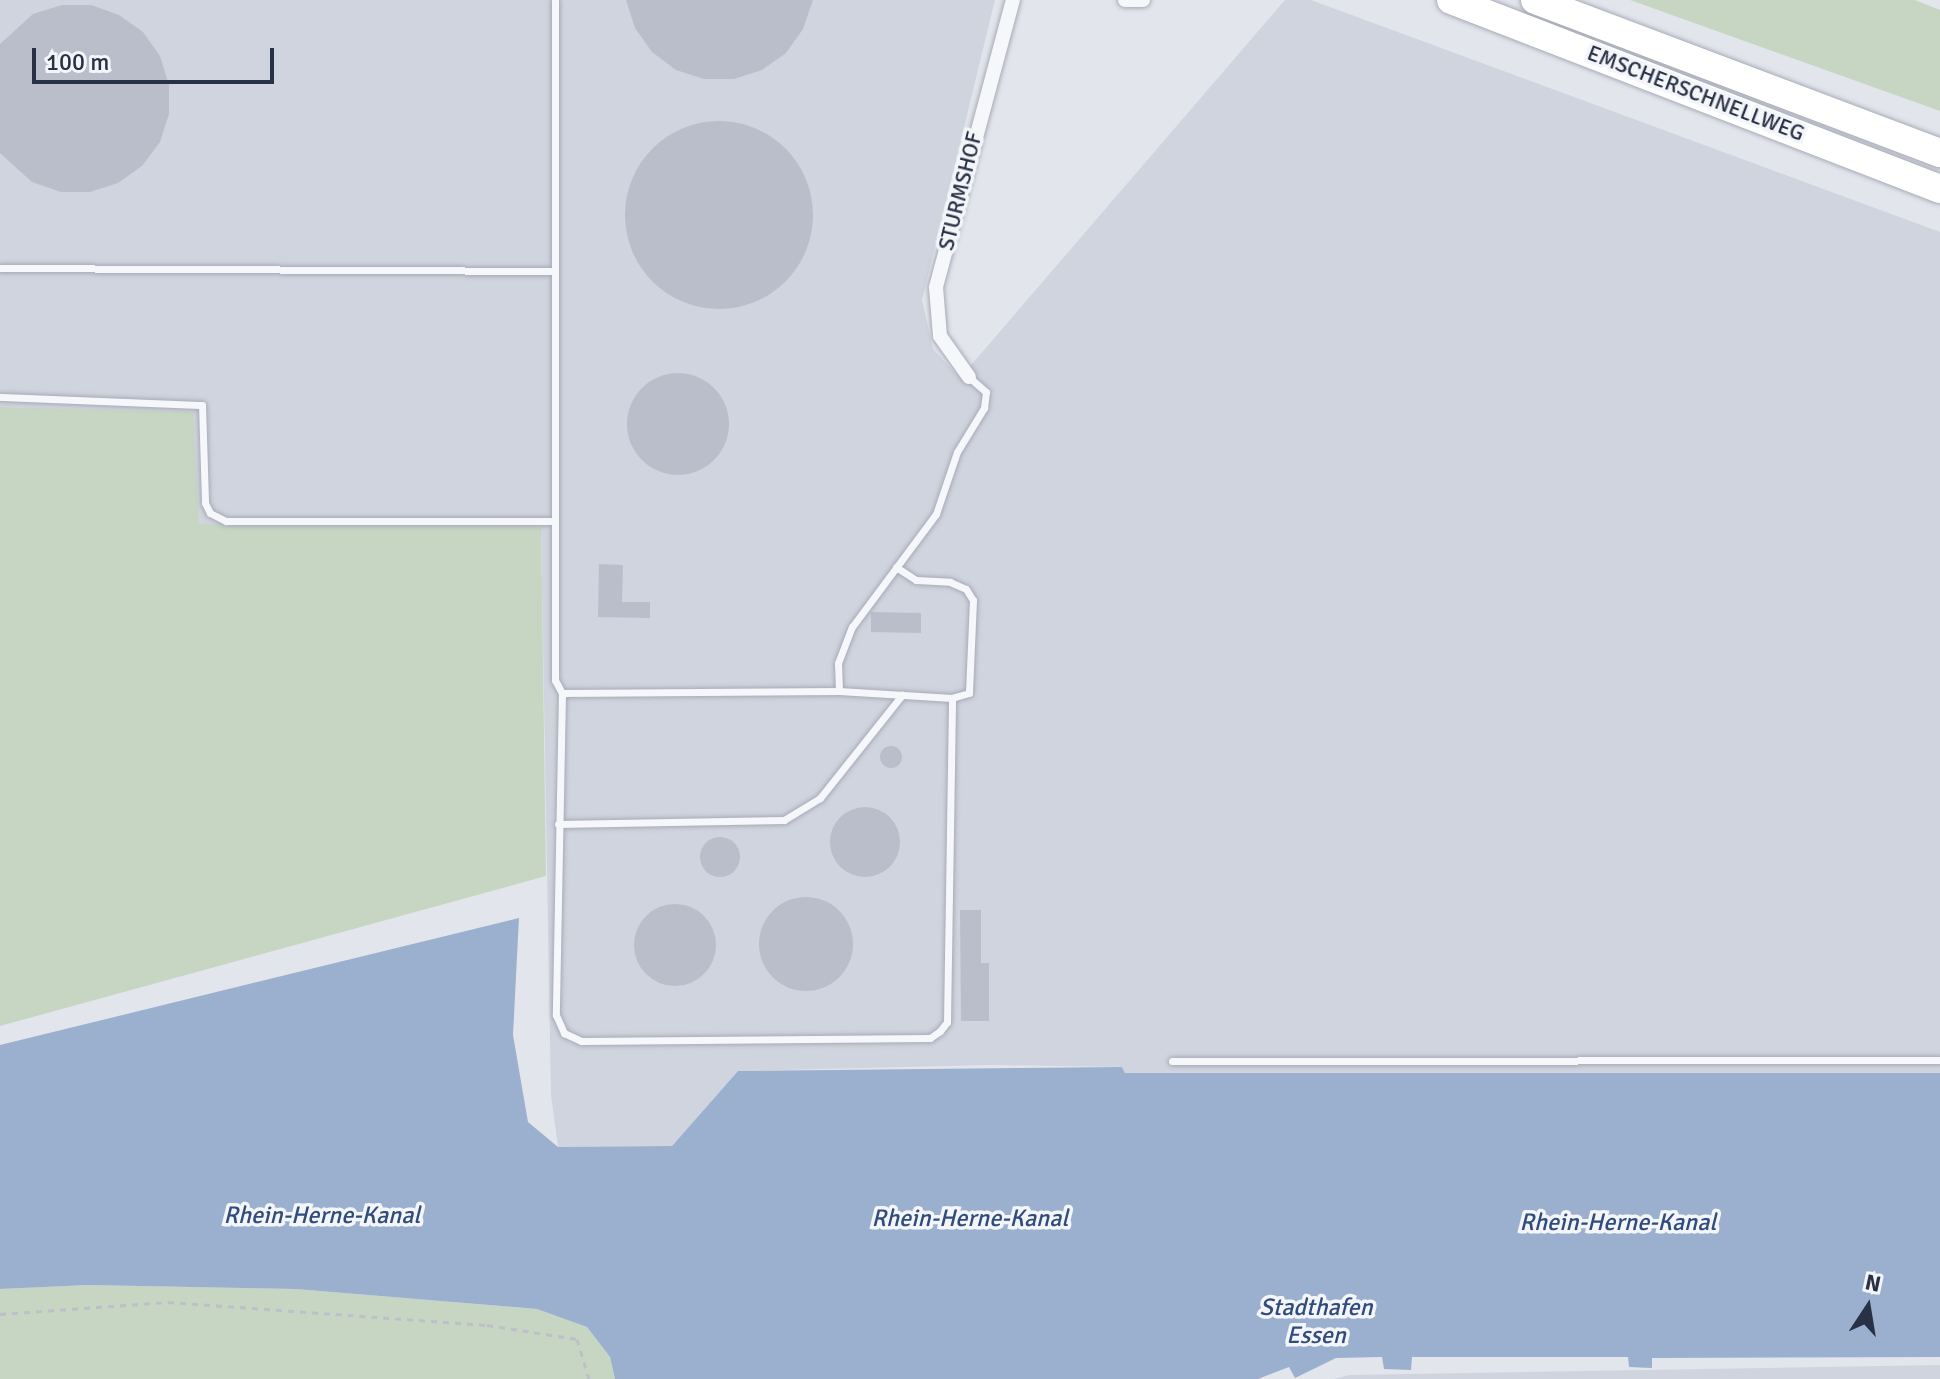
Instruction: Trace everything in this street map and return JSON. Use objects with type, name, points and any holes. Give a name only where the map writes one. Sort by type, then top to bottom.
[{"type":"highway","name":"EMSCHERSCHNELLWEG","points":[[1451,0],[1940,189]]},
{"type":"highway","name":"EMSCHERSCHNELLWEG","points":[[1535,0],[1940,153]]},
{"type":"street","name":"STURMSHOF","points":[[969,377],[940,336],[936,287],[1013,0]]},
{"type":"street","points":[[1125,0],[1143,0]]},
{"type":"lane","points":[[555,0],[555,680],[562,693],[556,1015],[564,1033],[581,1041],[930,1038],[947,1022],[952,698]]},
{"type":"lane","points":[[0,268],[555,271]]},
{"type":"lane","points":[[839,691],[843,647],[896,567],[936,514],[957,452],[984,408],[986,392],[969,377]]},
{"type":"lane","points":[[0,397],[202,405],[205,503],[210,513],[226,521],[555,521]]},
{"type":"lane","points":[[562,693],[839,691],[952,698],[969,693],[973,600],[966,589],[950,582],[916,580],[896,567]]},
{"type":"lane","points":[[558,824],[784,820],[820,798],[902,695]]},
{"type":"lane","points":[[1172,1061],[1940,1060]]},
{"type":"path","points":[[0,1314],[168,1302],[487,1325],[577,1339],[589,1379]]},
{"type":"shaded area","points":[[0,0],[995,0],[922,300],[933,349],[960,378],[1285,0],[1311,0],[1940,232],[1940,1073],[1125,1073],[1122,1067],[992,1065],[738,1071],[672,1146],[558,1147],[551,1095],[541,527],[198,524],[192,413],[0,407]]},
{"type":"shaded area","points":[[1940,1365],[1940,1379],[1334,1379],[1349,1375]]},
{"type":"green space","points":[[1630,0],[1915,0],[1940,10],[1940,111]]},
{"type":"green space","points":[[0,407],[193,412],[199,524],[541,526],[546,876],[0,1026]]},
{"type":"green space","points":[[88,1285],[296,1289],[537,1309],[587,1327],[610,1357],[615,1379],[0,1379],[0,1289]]},
{"type":"water","points":[[519,918],[513,1035],[528,1122],[558,1147],[672,1146],[738,1071],[1122,1067],[1125,1073],[1940,1073],[1940,1357],[1652,1358],[1652,1368],[1629,1367],[1628,1357],[1412,1357],[1411,1370],[1384,1369],[1382,1357],[1336,1358],[1295,1378],[1289,1367],[1258,1379],[615,1379],[610,1357],[587,1327],[537,1309],[296,1289],[88,1285],[0,1289],[0,1045]]},
{"type":"building","points":[[626,0],[813,0],[803,29],[786,53],[762,70],[734,79],[704,79],[676,70],[652,52],[635,28]]},
{"type":"building","points":[[62,5],[91,5],[119,15],[143,32],[160,56],[169,85],[169,114],[160,142],[142,166],[118,183],[90,192],[61,192],[32,182],[0,153],[0,44],[33,14]]},
{"type":"building","points":[[719,121],[755,128],[785,149],[806,179],[813,215],[806,251],[785,281],[755,302],[719,309],[683,302],[653,281],[632,251],[625,215],[632,179],[653,149],[683,128]]},
{"type":"building","points":[[678,373],[697,377],[714,388],[725,405],[729,424],[725,443],[714,460],[697,471],[678,475],[659,471],[642,460],[631,443],[627,424],[631,405],[642,388],[659,377]]},
{"type":"building","points":[[599,564],[623,565],[622,602],[650,602],[650,618],[598,617]]},
{"type":"building","points":[[871,612],[921,613],[921,633],[871,632]]},
{"type":"building","points":[[891,746],[899,749],[902,757],[899,765],[891,768],[883,765],[880,757],[883,749]]},
{"type":"building","points":[[865,807],[890,817],[900,842],[890,867],[865,877],[840,867],[830,842],[840,817]]},
{"type":"building","points":[[720,837],[734,843],[740,857],[734,871],[720,877],[706,871],[700,857],[706,843]]},
{"type":"building","points":[[797,897],[815,897],[840,910],[850,926],[853,944],[850,962],[840,978],[815,991],[797,991],[772,978],[759,953],[759,935],[772,910]]},
{"type":"building","points":[[675,904],[691,907],[704,916],[713,929],[716,945],[713,961],[704,974],[691,983],[675,986],[659,983],[646,974],[637,961],[634,945],[637,929],[646,916],[659,907]]},
{"type":"building","points":[[960,910],[981,910],[981,963],[989,963],[989,1021],[961,1021]]},
{"type":"water label","name":"Rhein-Herne-Kanal","points":[[322,1216]]},
{"type":"water label","name":"Rhein-Herne-Kanal","points":[[970,1219]]},
{"type":"water label","name":"Rhein-Herne-Kanal","points":[[1618,1223]]},
{"type":"water label","name":"Stadthafen Essen","points":[[1316,1322]]}]
